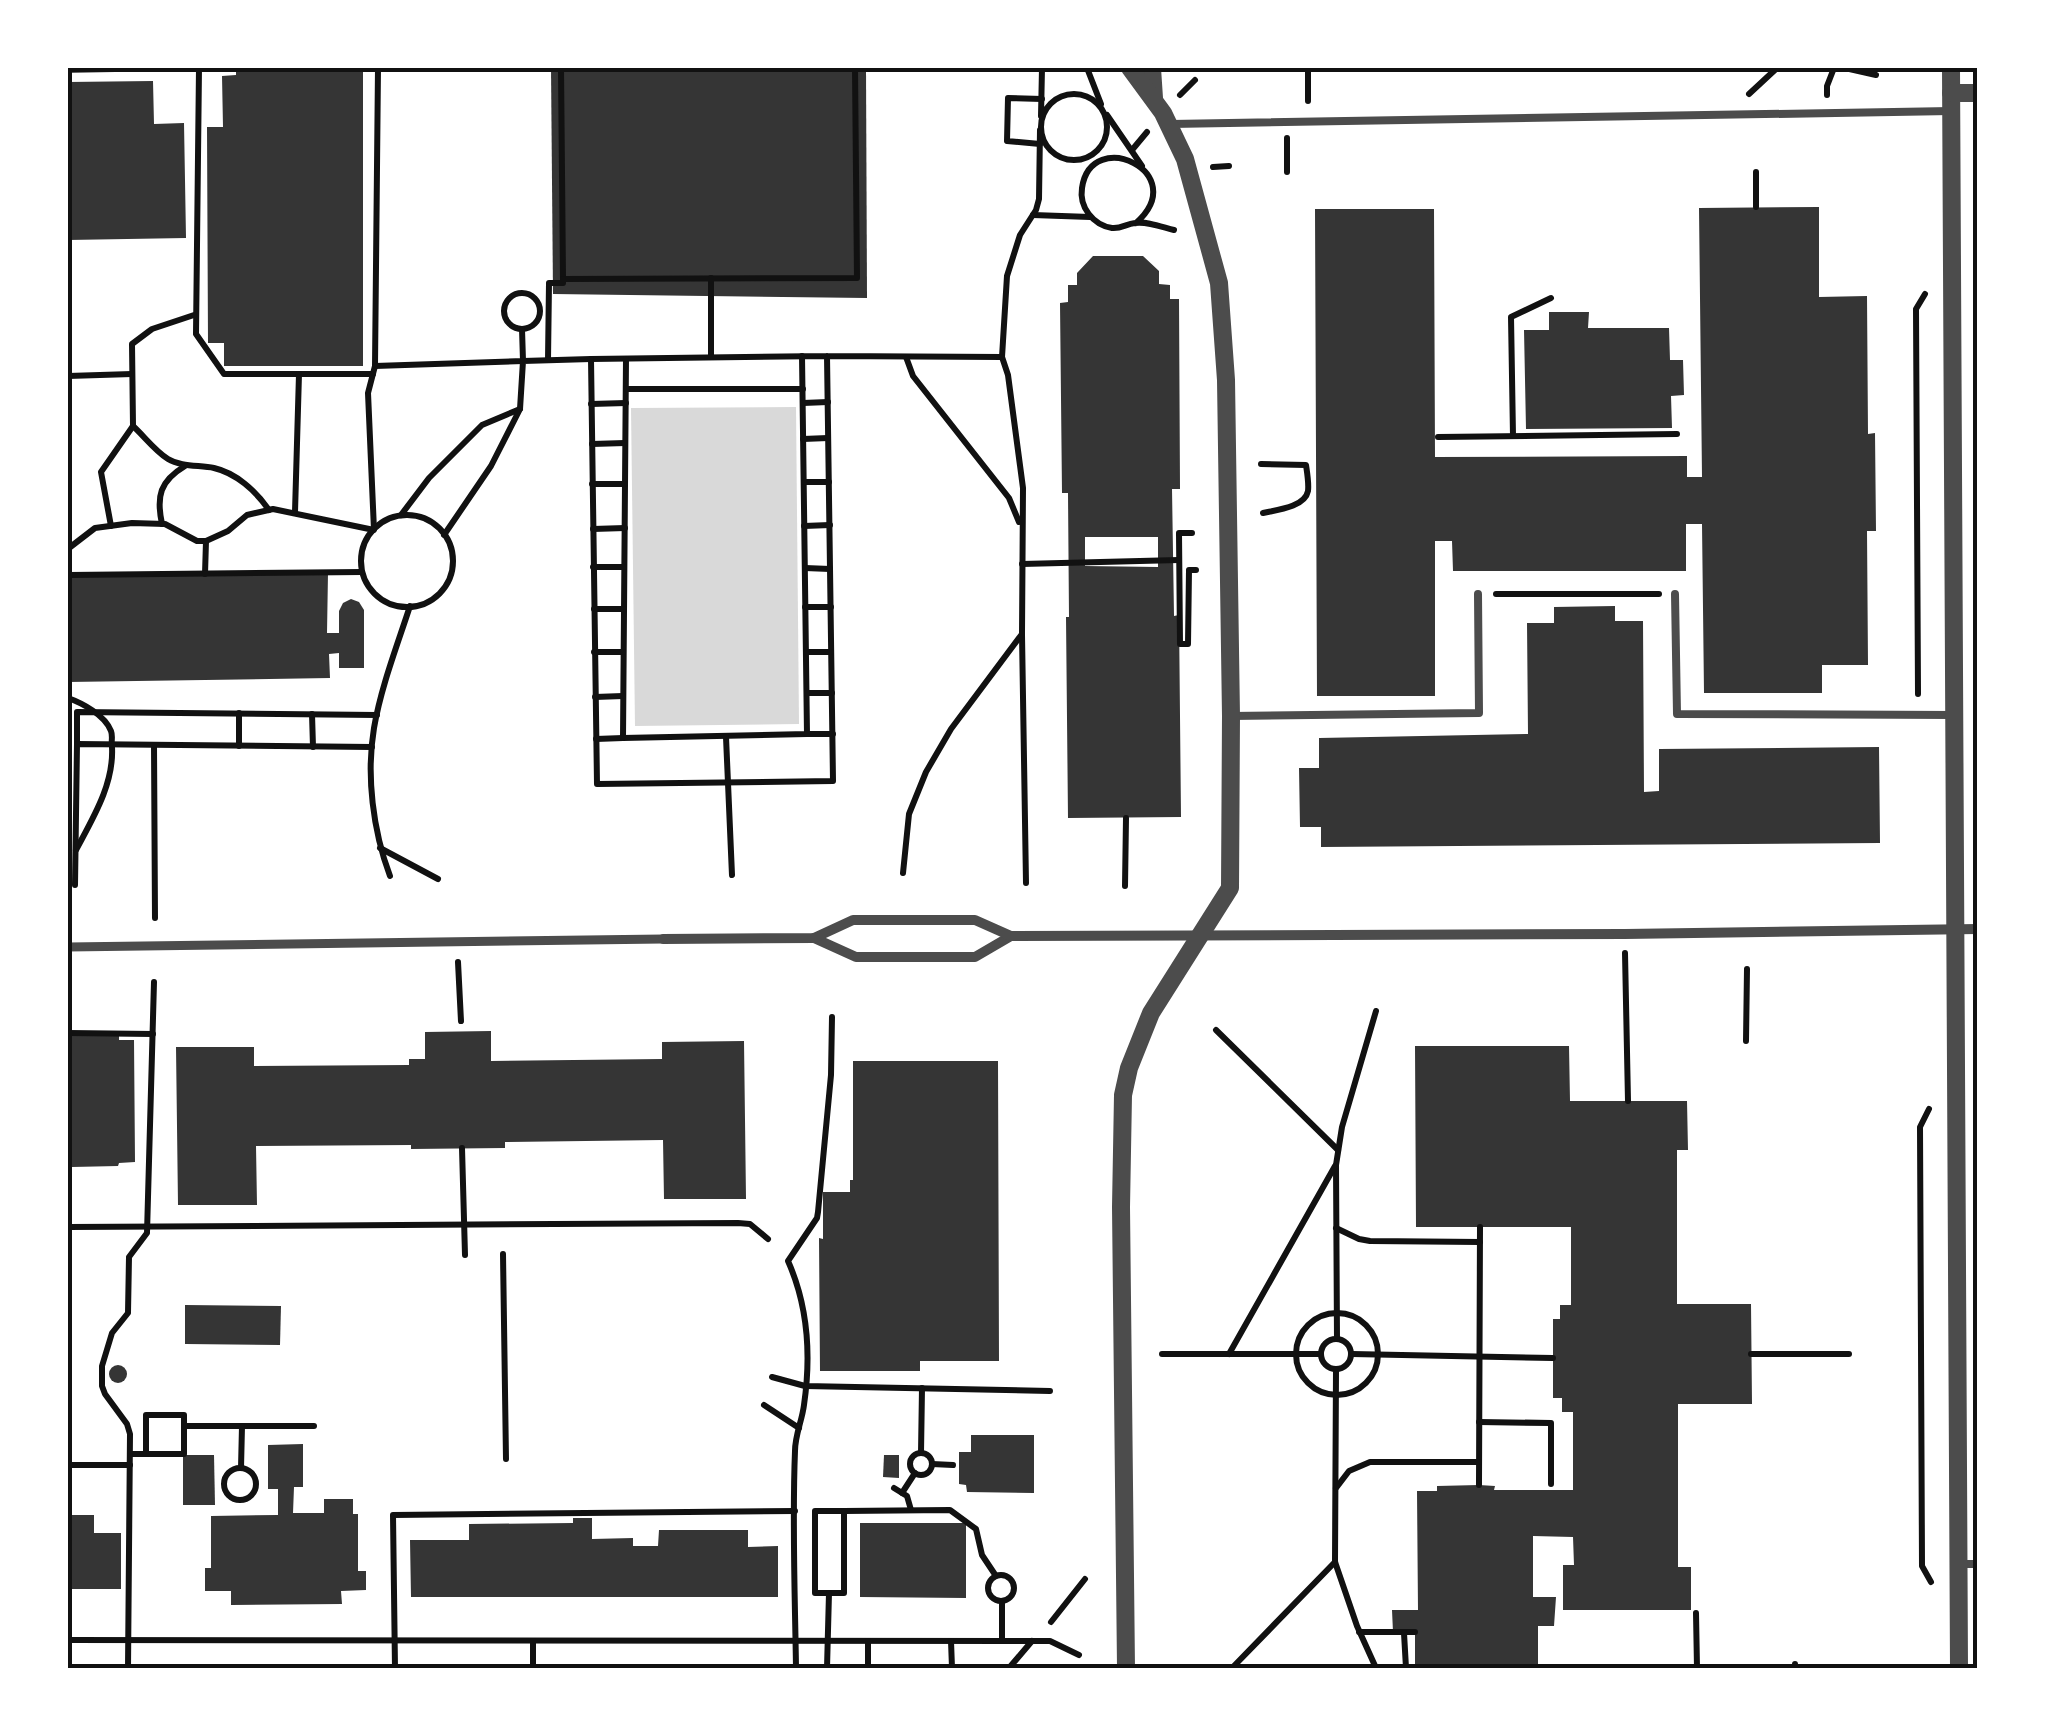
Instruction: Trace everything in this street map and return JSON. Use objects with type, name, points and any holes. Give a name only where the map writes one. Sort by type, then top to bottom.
[{"type":"street","points":[[1130,68],[1154,98]]},
{"type":"street","points":[[1126,1668],[1123,1095],[1128,1068],[1150,1012],[1230,888],[1226,380],[1219,283],[1185,159],[1160,125],[1152,68]]},
{"type":"street","points":[[1951,68],[1956,929],[1968,1564],[1959,1631],[1959,1668]]},
{"type":"street","points":[[1951,102],[1978,93]]},
{"type":"street","points":[[814,938],[852,920],[976,920],[1012,936],[1978,929]]},
{"type":"street","points":[[68,947],[814,938],[856,957],[975,957],[1012,936]]},
{"type":"lane","points":[[68,69],[115,68]]},
{"type":"lane","points":[[1160,125],[1951,102]]},
{"type":"lane","points":[[1231,716],[1479,713],[1478,594]]},
{"type":"lane","points":[[1675,594],[1677,714],[1954,715]]},
{"type":"path","points":[[199,68],[194,315],[196,334],[224,374],[626,358],[1002,358]]},
{"type":"path","points":[[374,530],[368,392],[374,370],[378,68]]},
{"type":"path","points":[[548,360],[548,283],[563,283],[562,68]]},
{"type":"path","points":[[563,279],[857,278],[855,68]]},
{"type":"path","points":[[1026,882],[1023,488],[1008,375],[1002,358],[1007,276],[1020,235],[1039,199],[1042,68]]},
{"type":"path","points":[[1040,130],[1043,141],[1058,157],[1090,157],[1105,141],[1108,130],[1103,109],[1087,68]]},
{"type":"path","points":[[1308,68],[1308,122]]},
{"type":"path","points":[[1845,68],[1876,75]]},
{"type":"path","points":[[1180,95],[1195,80]]},
{"type":"path","points":[[1041,119],[1054,100],[1064,95],[1085,96],[1103,109],[1146,172],[1151,183],[1150,205],[1145,215],[1124,227],[1101,224],[1084,207],[1082,183],[1088,172],[1096,164],[1117,157],[1128,159],[1146,172]]},
{"type":"path","points":[[1040,144],[1007,142],[1008,98],[1042,99]]},
{"type":"path","points":[[1286,172],[1287,123]]},
{"type":"path","points":[[1132,150],[1160,125]]},
{"type":"path","points":[[1213,166],[1229,166]]},
{"type":"path","points":[[1756,172],[1756,207]]},
{"type":"path","points":[[1033,215],[1091,217]]},
{"type":"path","points":[[1136,222],[1174,230]]},
{"type":"path","points":[[711,278],[711,357]]},
{"type":"path","points":[[1918,715],[1916,309],[1925,292]]},
{"type":"path","points":[[516,294],[533,297],[539,308],[537,320],[522,329],[512,326],[505,317],[507,301],[516,294]]},
{"type":"path","points":[[1513,436],[1511,317],[1551,298]]},
{"type":"path","points":[[111,526],[102,472],[134,426],[132,344],[152,328],[194,315]]},
{"type":"path","points":[[444,535],[491,466],[520,408],[522,329]]},
{"type":"path","points":[[802,356],[808,734]]},
{"type":"path","points":[[590,359],[597,784],[833,781],[827,356]]},
{"type":"path","points":[[906,357],[913,376],[1009,498],[1021,528]]},
{"type":"path","points":[[623,738],[626,358]]},
{"type":"path","points":[[68,376],[132,374]]},
{"type":"path","points":[[295,512],[299,374]]},
{"type":"path","points":[[626,389],[803,388]]},
{"type":"path","points":[[803,403],[828,402]]},
{"type":"path","points":[[591,404],[626,404]]},
{"type":"path","points":[[400,516],[428,478],[482,426],[520,408]]},
{"type":"path","points":[[134,426],[168,459],[217,469],[238,479],[269,510]]},
{"type":"path","points":[[1438,437],[1677,434]]},
{"type":"path","points":[[803,439],[828,438]]},
{"type":"path","points":[[592,444],[625,443]]},
{"type":"path","points":[[1261,464],[1306,464],[1312,483],[1303,500],[1284,509],[1264,512]]},
{"type":"path","points":[[162,524],[158,505],[162,488],[186,465]]},
{"type":"path","points":[[804,482],[829,482]]},
{"type":"path","points":[[592,484],[625,484]]},
{"type":"path","points":[[69,548],[96,528],[132,523],[162,524],[206,542],[228,531],[247,514],[269,510],[374,530]]},
{"type":"path","points":[[400,516],[430,521],[450,544],[453,559],[445,588],[420,606],[391,604],[368,585],[362,572],[365,542],[386,521],[400,516]]},
{"type":"path","points":[[804,526],[830,525]]},
{"type":"path","points":[[593,529],[624,528]]},
{"type":"path","points":[[1192,533],[1179,533],[1180,644],[1188,644],[1189,570],[1196,570]]},
{"type":"path","points":[[205,574],[206,542]]},
{"type":"path","points":[[1022,564],[1179,560]]},
{"type":"path","points":[[593,567],[624,567]]},
{"type":"path","points":[[805,568],[830,569]]},
{"type":"path","points":[[69,576],[362,572]]},
{"type":"path","points":[[1478,594],[1675,594]]},
{"type":"path","points":[[390,876],[379,847],[372,748],[377,715],[410,606]]},
{"type":"path","points":[[806,607],[830,606]]},
{"type":"path","points":[[594,609],[624,609]]},
{"type":"path","points":[[903,873],[909,814],[926,772],[952,728],[1022,634]]},
{"type":"path","points":[[594,652],[624,652]]},
{"type":"path","points":[[806,652],[831,652]]},
{"type":"path","points":[[807,693],[832,693]]},
{"type":"path","points":[[595,697],[623,696]]},
{"type":"path","points":[[68,698],[91,711],[111,730],[113,766],[76,851]]},
{"type":"path","points":[[75,885],[77,712],[377,715]]},
{"type":"path","points":[[239,713],[239,746]]},
{"type":"path","points":[[312,714],[312,747]]},
{"type":"path","points":[[596,739],[832,734]]},
{"type":"path","points":[[726,737],[732,875]]},
{"type":"path","points":[[76,744],[372,748]]},
{"type":"path","points":[[154,745],[155,918]]},
{"type":"path","points":[[1126,818],[1126,886]]},
{"type":"path","points":[[379,847],[438,879]]},
{"type":"path","points":[[1625,934],[1628,1102]]},
{"type":"path","points":[[457,942],[462,1021]]},
{"type":"path","points":[[1746,1041],[1747,970]]},
{"type":"path","points":[[128,1668],[130,1454],[127,1424],[105,1394],[102,1366],[112,1332],[128,1313],[129,1257],[147,1233],[154,982]]},
{"type":"path","points":[[1337,1340],[1336,1165],[1342,1126],[1376,1010]]},
{"type":"path","points":[[796,1668],[795,1446],[805,1386],[806,1315],[788,1261],[817,1218],[831,1075],[832,1017]]},
{"type":"path","points":[[1216,1030],[1338,1150]]},
{"type":"path","points":[[68,1033],[152,1034]]},
{"type":"path","points":[[1934,1098],[1920,1127],[1922,1566],[1959,1631]]},
{"type":"path","points":[[462,1148],[465,1255]]},
{"type":"path","points":[[1229,1354],[1336,1165]]},
{"type":"path","points":[[68,1227],[738,1223],[750,1224],[768,1239]]},
{"type":"path","points":[[1479,1486],[1480,1227]]},
{"type":"path","points":[[1336,1228],[1370,1241],[1480,1242]]},
{"type":"path","points":[[503,1254],[506,1460]]},
{"type":"path","points":[[1337,1312],[1360,1320],[1369,1329],[1376,1340],[1378,1355],[1370,1378],[1348,1393],[1336,1395],[1312,1386],[1298,1366],[1296,1354],[1303,1330],[1323,1315],[1337,1312]]},
{"type":"path","points":[[1337,1340],[1348,1345],[1352,1354],[1349,1363],[1336,1370],[1326,1365],[1321,1354],[1326,1342],[1337,1340]]},
{"type":"path","points":[[1162,1354],[1321,1354]]},
{"type":"path","points":[[1352,1354],[1553,1358]]},
{"type":"path","points":[[1751,1354],[1849,1354]]},
{"type":"path","points":[[1336,1370],[1335,1562],[1376,1668]]},
{"type":"path","points":[[772,1377],[805,1386],[1050,1391]]},
{"type":"path","points":[[921,1453],[922,1388]]},
{"type":"path","points":[[764,1405],[799,1428]]},
{"type":"path","points":[[130,1454],[146,1454],[184,1454],[184,1415],[146,1415],[146,1454]]},
{"type":"path","points":[[1479,1422],[1551,1423],[1551,1484]]},
{"type":"path","points":[[184,1426],[314,1426]]},
{"type":"path","points":[[241,1468],[242,1426]]},
{"type":"path","points":[[921,1453],[928,1455],[932,1464],[927,1473],[916,1473],[910,1461],[921,1453]]},
{"type":"path","points":[[1336,1488],[1349,1471],[1370,1462],[1479,1462]]},
{"type":"path","points":[[932,1464],[954,1464]]},
{"type":"path","points":[[68,1465],[130,1465]]},
{"type":"path","points":[[241,1468],[254,1475],[256,1485],[248,1498],[239,1500],[230,1495],[225,1485],[227,1475],[241,1468]]},
{"type":"path","points":[[902,1493],[916,1473]]},
{"type":"path","points":[[894,1488],[910,1502],[911,1510]]},
{"type":"path","points":[[395,1668],[394,1515],[795,1510]]},
{"type":"path","points":[[844,1511],[844,1593],[814,1593],[815,1511],[950,1510],[976,1529],[982,1555],[996,1576],[1009,1578],[1012,1594],[1002,1601]]},
{"type":"path","points":[[1232,1668],[1335,1562]]},
{"type":"path","points":[[996,1576],[988,1589],[991,1596],[1002,1601]]},
{"type":"path","points":[[1050,1622],[1085,1579]]},
{"type":"path","points":[[827,1668],[829,1593]]},
{"type":"path","points":[[1002,1601],[1002,1640]]},
{"type":"path","points":[[1696,1613],[1697,1668]]},
{"type":"path","points":[[1360,1632],[1415,1632]]},
{"type":"path","points":[[1404,1633],[1406,1668]]},
{"type":"path","points":[[68,1640],[1002,1640],[1050,1641],[1080,1655]]},
{"type":"path","points":[[533,1640],[533,1668]]},
{"type":"path","points":[[868,1641],[868,1668]]},
{"type":"path","points":[[951,1641],[952,1668]]},
{"type":"path","points":[[1009,1668],[1032,1641]]},
{"type":"shaded area","points":[[796,407],[799,724],[635,726],[631,408]]},
{"type":"building","points":[[236,68],[363,68],[363,366],[224,366],[224,343],[208,343],[207,127],[223,127],[222,76],[236,75]]},
{"type":"building","points":[[551,68],[866,68],[867,298],[553,294]]},
{"type":"building","points":[[153,81],[154,124],[184,123],[186,238],[68,240],[68,82]]},
{"type":"building","points":[[1819,207],[1819,297],[1867,296],[1868,434],[1875,433],[1876,531],[1867,531],[1868,665],[1822,665],[1822,693],[1704,693],[1702,524],[1686,524],[1686,571],[1453,571],[1452,541],[1435,541],[1435,696],[1317,696],[1315,209],[1434,209],[1435,457],[1687,456],[1687,477],[1702,477],[1699,208]]},
{"type":"building","points":[[1093,256],[1143,256],[1159,271],[1159,284],[1170,285],[1170,299],[1179,299],[1180,489],[1172,489],[1174,616],[1179,615],[1181,817],[1068,818],[1068,493],[1062,493],[1060,303],[1068,302],[1068,285],[1077,285],[1077,273]],"holes":[[[1085,537],[1158,537],[1158,567],[1085,566]]]},
{"type":"building","points":[[1549,312],[1589,312],[1588,328],[1669,328],[1670,360],[1683,360],[1684,395],[1671,396],[1672,428],[1526,429],[1524,330],[1549,330]]},
{"type":"building","points":[[328,573],[327,633],[339,633],[343,603],[351,599],[359,602],[364,610],[364,668],[339,668],[339,653],[329,654],[330,678],[68,682],[68,575]]},
{"type":"building","points":[[1615,606],[1615,621],[1643,621],[1644,792],[1659,791],[1659,749],[1879,747],[1880,843],[1321,847],[1321,827],[1300,827],[1299,768],[1319,768],[1319,738],[1528,734],[1527,623],[1554,623],[1554,607]]},
{"type":"building","points":[[491,1031],[491,1061],[662,1059],[662,1042],[744,1041],[746,1199],[664,1199],[663,1140],[505,1142],[505,1148],[256,1146],[257,1205],[178,1205],[176,1047],[254,1047],[254,1066],[409,1065],[409,1059],[425,1059],[425,1032]]},
{"type":"building","points":[[69,1036],[119,1036],[119,1040],[134,1040],[135,1162],[72,1167],[68,1163]]},
{"type":"building","points":[[1415,1046],[1569,1046],[1570,1101],[1687,1101],[1688,1150],[1677,1150],[1677,1304],[1751,1304],[1752,1404],[1678,1404],[1678,1567],[1691,1567],[1691,1610],[1563,1610],[1563,1565],[1574,1565],[1573,1537],[1533,1536],[1533,1597],[1556,1597],[1554,1626],[1538,1626],[1538,1668],[1415,1668],[1415,1632],[1393,1632],[1392,1610],[1418,1610],[1417,1491],[1437,1491],[1437,1486],[1479,1485],[1495,1486],[1494,1490],[1573,1490],[1573,1412],[1562,1412],[1562,1398],[1553,1398],[1553,1319],[1560,1319],[1560,1305],[1571,1305],[1571,1227],[1416,1227]]},
{"type":"building","points":[[853,1061],[998,1061],[999,1361],[920,1361],[920,1371],[820,1371],[819,1238],[823,1239],[823,1192],[850,1192],[853,1180]]},
{"type":"building","points":[[185,1305],[281,1306],[280,1345],[185,1344]]},
{"type":"building","points":[[118,1365],[125,1367],[125,1381],[118,1383],[111,1381],[109,1374],[111,1367]]},
{"type":"building","points":[[971,1435],[1034,1435],[1034,1493],[967,1492],[966,1485],[959,1484],[959,1452],[971,1452]]},
{"type":"building","points":[[303,1444],[303,1487],[294,1487],[293,1513],[324,1513],[324,1499],[353,1499],[353,1514],[358,1514],[358,1571],[366,1571],[366,1590],[341,1591],[342,1604],[231,1605],[231,1591],[205,1591],[205,1568],[211,1568],[211,1516],[278,1515],[278,1489],[268,1489],[268,1445]]},
{"type":"building","points":[[183,1455],[214,1455],[215,1505],[183,1505]]},
{"type":"building","points":[[884,1455],[899,1455],[899,1478],[883,1477]]},
{"type":"building","points":[[68,1515],[94,1515],[94,1533],[121,1533],[121,1589],[68,1589]]},
{"type":"building","points":[[573,1518],[592,1518],[592,1539],[633,1538],[633,1546],[658,1546],[659,1530],[748,1530],[748,1547],[778,1546],[778,1597],[411,1597],[410,1540],[469,1540],[469,1524],[573,1523]]},
{"type":"building","points":[[860,1523],[966,1523],[966,1598],[860,1597]]}]
